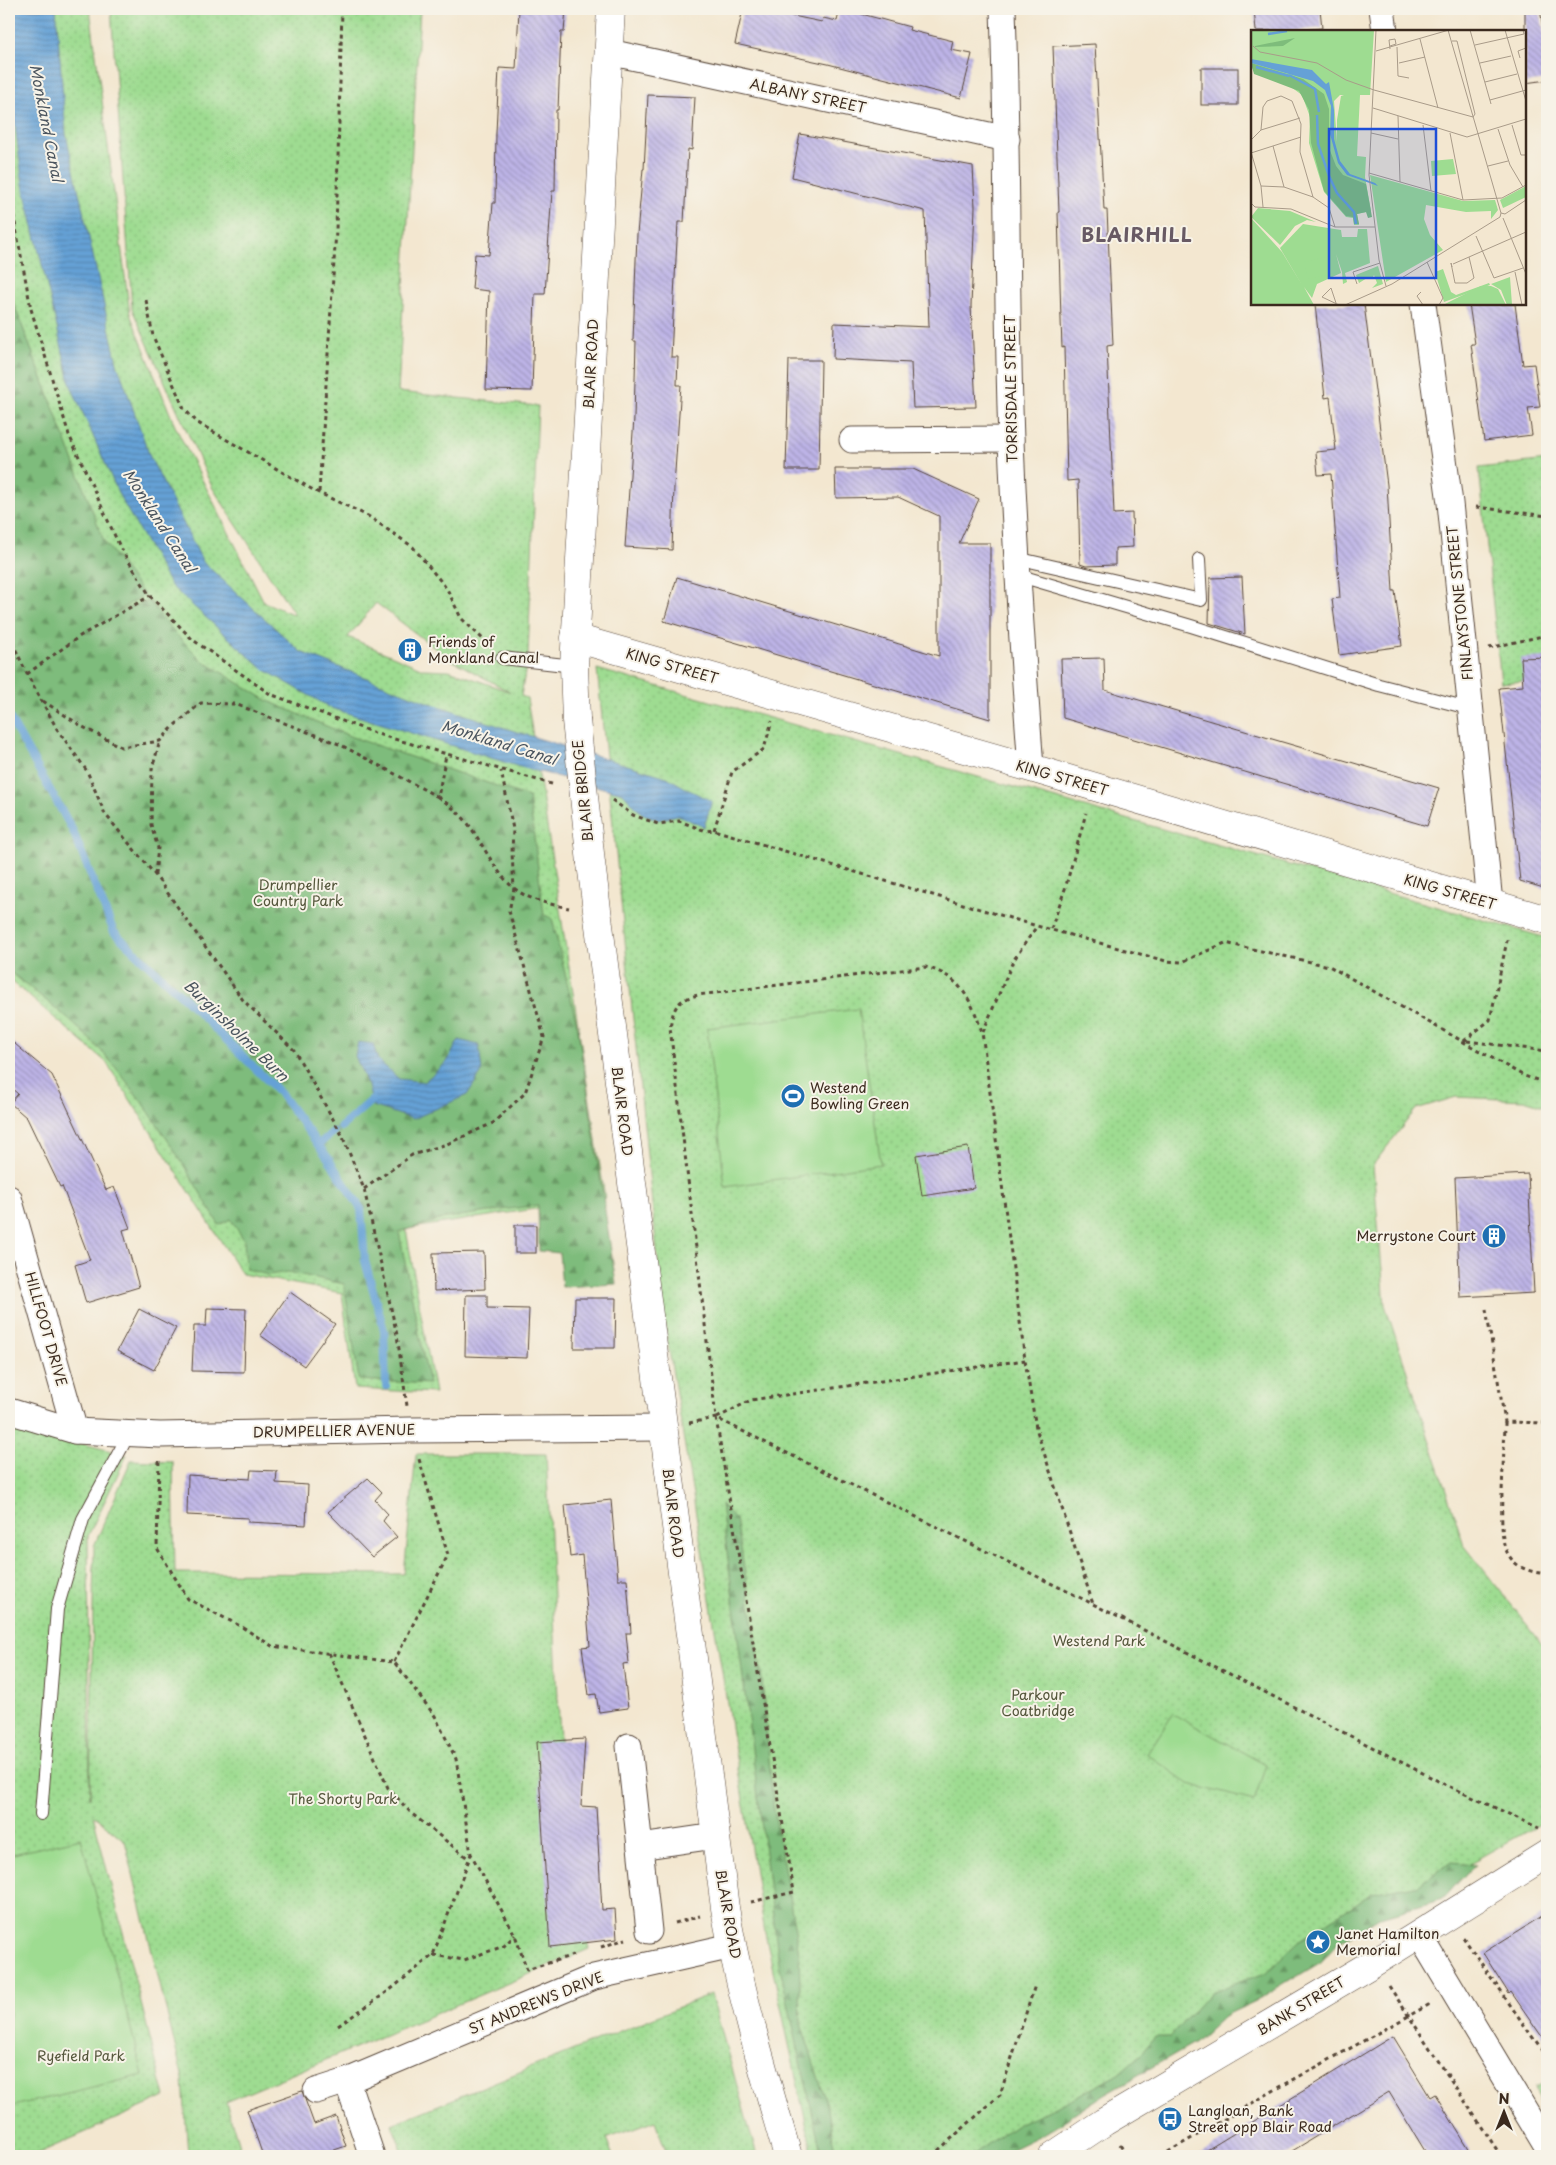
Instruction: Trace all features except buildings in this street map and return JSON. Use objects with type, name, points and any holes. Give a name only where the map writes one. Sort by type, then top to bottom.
[{"type":"street","name":"BLAIR ROAD","points":[[576,720],[575,638],[611,9]]},
{"type":"street","name":"TORRISDALE STREET","points":[[1003,9],[1007,139],[1011,439],[1016,566],[1032,768]]},
{"type":"street","points":[[1382,9],[1385,30]]},
{"type":"street","name":"ALBANY STREET","points":[[609,52],[1007,139]]},
{"type":"street","name":"FINLAYSTONE STREET","points":[[1423,305],[1450,503],[1472,709],[1502,907]]},
{"type":"street","points":[[852,440],[1011,439]]},
{"type":"street","name":"KING STREET","points":[[575,638],[1032,768],[1547,920]]},
{"type":"street","name":"BLAIR BRIDGE","points":[[576,720],[590,863]]},
{"type":"street","name":"BLAIR ROAD","points":[[590,863],[725,1908],[732,1946],[768,2087],[788,2156]]},
{"type":"street","name":"HILLFOOT DRIVE","points":[[9,1198],[75,1431]]},
{"type":"street","name":"DRUMPELLIER AVENUE","points":[[9,1411],[75,1431],[160,1435],[410,1430],[662,1428]]},
{"type":"street","points":[[629,1746],[649,1931]]},
{"type":"street","points":[[640,1846],[715,1836]]},
{"type":"street","name":"BANK STREET","points":[[1053,2156],[1104,2122],[1374,1963],[1547,1854]]},
{"type":"street","points":[[1419,1934],[1547,2146]]},
{"type":"street","name":"ST ANDREWS DRIVE","points":[[316,2091],[347,2081],[594,1977],[732,1946]]},
{"type":"street","points":[[347,2081],[372,2156]]},
{"type":"lane","points":[[1016,566],[1201,600],[1199,559]]},
{"type":"lane","points":[[1016,566],[1191,626],[1379,685],[1472,709]]},
{"type":"lane","points":[[502,658],[574,666]]},
{"type":"lane","points":[[41,1814],[56,1609],[84,1520],[123,1445],[123,1432]]},
{"type":"path","points":[[319,492],[336,231],[342,9]]},
{"type":"path","points":[[9,191],[31,309],[69,435],[120,547],[150,596],[194,640],[270,694],[377,734],[501,771],[558,785]]},
{"type":"path","points":[[146,300],[152,336],[184,409],[198,423],[319,492],[368,516],[413,547],[447,589],[461,618],[502,658]]},
{"type":"path","points":[[1450,503],[1547,516]]},
{"type":"path","points":[[27,674],[80,636],[150,596]]},
{"type":"path","points":[[9,635],[27,674],[57,729],[88,771],[105,814],[155,875],[243,1000],[294,1050],[342,1135],[364,1189],[396,1335],[410,1430],[448,1555],[394,1662]]},
{"type":"path","points":[[1465,654],[1547,635]]},
{"type":"path","points":[[714,830],[732,772],[764,749],[778,697]]},
{"type":"path","points":[[41,699],[83,727],[121,748],[160,741]]},
{"type":"path","points":[[155,875],[158,848],[151,825],[152,769],[160,741],[175,725],[201,703],[235,704],[339,744],[438,797],[455,809],[469,824],[496,866],[514,888],[537,902],[598,914]]},
{"type":"path","points":[[438,797],[446,755]]},
{"type":"path","points":[[364,1189],[412,1155],[447,1144],[492,1123],[525,1093],[544,1036],[509,911],[514,888],[513,829],[501,771]]},
{"type":"path","points":[[1051,929],[1065,889],[1093,787]]},
{"type":"path","points":[[604,798],[614,800],[633,815],[658,824],[679,821],[706,831],[714,830],[1037,926],[1166,962],[1182,962],[1226,943],[1329,966],[1405,1011],[1464,1041],[1524,1076],[1547,1083]]},
{"type":"path","points":[[1464,1041],[1490,1020],[1502,907]]},
{"type":"path","points":[[982,1032],[1013,960],[1037,926]]},
{"type":"path","points":[[593,1949],[725,1908],[794,1892],[716,1418],[670,1027],[673,1010],[684,998],[698,994],[926,967],[940,970],[965,992],[975,1009],[982,1032],[1025,1360],[1036,1428],[1092,1604]]},
{"type":"path","points":[[1464,1041],[1547,1051]]},
{"type":"path","points":[[1486,1309],[1505,1422],[1502,1542],[1513,1561],[1527,1572],[1547,1574]]},
{"type":"path","points":[[662,1428],[716,1418],[751,1400],[1025,1360]]},
{"type":"path","points":[[716,1418],[1092,1604],[1448,1786],[1539,1828]]},
{"type":"path","points":[[1505,1422],[1547,1423]]},
{"type":"path","points":[[160,1435],[156,1548],[188,1598],[242,1627],[272,1646],[394,1662],[436,1716],[456,1759],[471,1854],[515,1934],[527,1970],[574,1955]]},
{"type":"path","points":[[329,1653],[388,1788],[412,1814],[469,1860]]},
{"type":"path","points":[[338,2026],[390,1990],[433,1955],[471,1854]]},
{"type":"path","points":[[1448,1916],[1547,2058]]},
{"type":"path","points":[[433,1955],[464,1960],[504,1946],[515,1934]]},
{"type":"path","points":[[1374,1963],[1501,2156]]},
{"type":"path","points":[[932,2156],[1000,2095],[1035,1985]]},
{"type":"path","points":[[1160,2156],[1408,2015],[1454,1992]]},
{"type":"green space","name":"Drumpellier Country Park","points":[[9,9],[90,9],[130,314],[175,426],[264,602],[295,615],[212,487],[132,309],[111,9],[420,9],[398,392],[538,406],[528,655],[521,696],[527,698],[605,1198],[406,1229],[435,1393],[355,1389],[342,1293],[242,1274],[106,1062],[9,979]],"holes":[[[376,603],[448,658],[510,692],[449,670],[423,669],[348,637]]]},
{"type":"green space","name":"Drumpellier Country Park","points":[[9,291],[104,541],[144,595],[116,612],[149,601],[176,634],[203,661],[268,701],[352,737],[529,797],[544,915],[552,918],[578,1029],[616,1284],[562,1287],[559,1253],[539,1251],[538,1205],[446,1218],[399,1232],[429,1384],[359,1380],[344,1284],[288,1272],[268,1275],[246,1269],[244,1240],[231,1219],[219,1225],[169,1142],[142,1102],[112,1063],[76,1026],[9,971]]},
{"type":"green space","points":[[1547,460],[1547,679],[1501,683],[1479,468]]},
{"type":"green space","name":"Westend Park","points":[[597,669],[1547,938],[1547,1107],[1524,1100],[1456,1097],[1416,1109],[1373,1165],[1385,1305],[1464,1545],[1547,1650],[1547,1820],[1350,1930],[990,2156],[813,2156],[765,1933],[664,1320]]},
{"type":"green space","name":"Westend Bowling Green","points":[[858,1009],[881,1164],[725,1187],[707,1028]]},
{"type":"green space","name":"The Shorty Park","points":[[9,1429],[56,1437],[127,1455],[88,1536],[90,1798],[94,1546],[131,1460],[173,1462],[175,1573],[404,1574],[416,1454],[546,1454],[561,1759],[589,1949],[226,2102],[242,2156],[188,2156],[183,2079],[125,1841],[93,1815],[165,2097],[32,2156],[9,2156]]},
{"type":"green space","points":[[721,1504],[736,1519],[761,1669],[773,1804],[799,1953],[801,2023],[827,2105],[836,2156],[822,2156],[779,1963]]},
{"type":"green space","points":[[1173,1714],[1266,1765],[1254,1801],[1189,1784],[1147,1754]]},
{"type":"green space","name":"Ryefield Park","points":[[81,1838],[143,2075],[9,2107],[9,1855]]},
{"type":"green space","points":[[1451,1862],[1475,1864],[1443,1899],[1381,1917],[1338,1943],[1321,1962],[1260,1999],[1224,2016],[1196,2042],[1105,2094],[1047,2132],[998,2156],[971,2156],[1017,2124],[1116,2076],[1140,2055],[1155,2037],[1170,2037],[1211,1992],[1265,1973],[1299,1941],[1372,1893],[1419,1884]]},
{"type":"green space","points":[[711,1994],[757,2156],[668,2156],[655,2121],[606,2139],[613,2156],[404,2156],[392,2124]]},
{"type":"green space","points":[[1547,2082],[1547,2126],[1535,2087]]},
{"type":"water","name":"Monkland Canal","points":[[9,9],[56,9],[66,134],[117,363],[150,457],[203,562],[301,652],[427,702],[514,731],[667,777],[712,801],[704,827],[678,815],[658,820],[641,813],[623,793],[520,767],[331,708],[263,669],[171,586],[120,497],[71,386],[23,185],[9,81]]},
{"type":"water","points":[[459,1040],[479,1045],[482,1072],[467,1095],[413,1119],[373,1106],[368,1086],[355,1056],[358,1042],[373,1044],[378,1060],[399,1079],[424,1082],[447,1062]]},
{"type":"waterway","name":"Burginsholme Burn","points":[[9,717],[72,829],[114,932],[280,1093],[328,1158],[361,1209],[365,1261],[384,1330],[386,1386]]},
{"type":"waterway","points":[[341,1127],[372,1100]]},
{"type":"waterway","points":[[318,1145],[333,1132]]},
{"type":"place","name":"Friends of Monkland Canal","points":[[410,650]]},
{"type":"place","name":"Westend Bowling Green","points":[[793,1096]]},
{"type":"place","name":"Merrystone Court","points":[[1494,1236]]},
{"type":"place","name":"Janet Hamilton Memorial","points":[[1318,1942]]},
{"type":"place","name":"Langloan, Bank Street opp Blair Road","points":[[1170,2119]]},
{"type":"district","name":"BLAIRHILL","points":[[1137,235]]},
{"type":"park label","name":"Parkour Coatbridge","points":[[1038,1704]]}]
